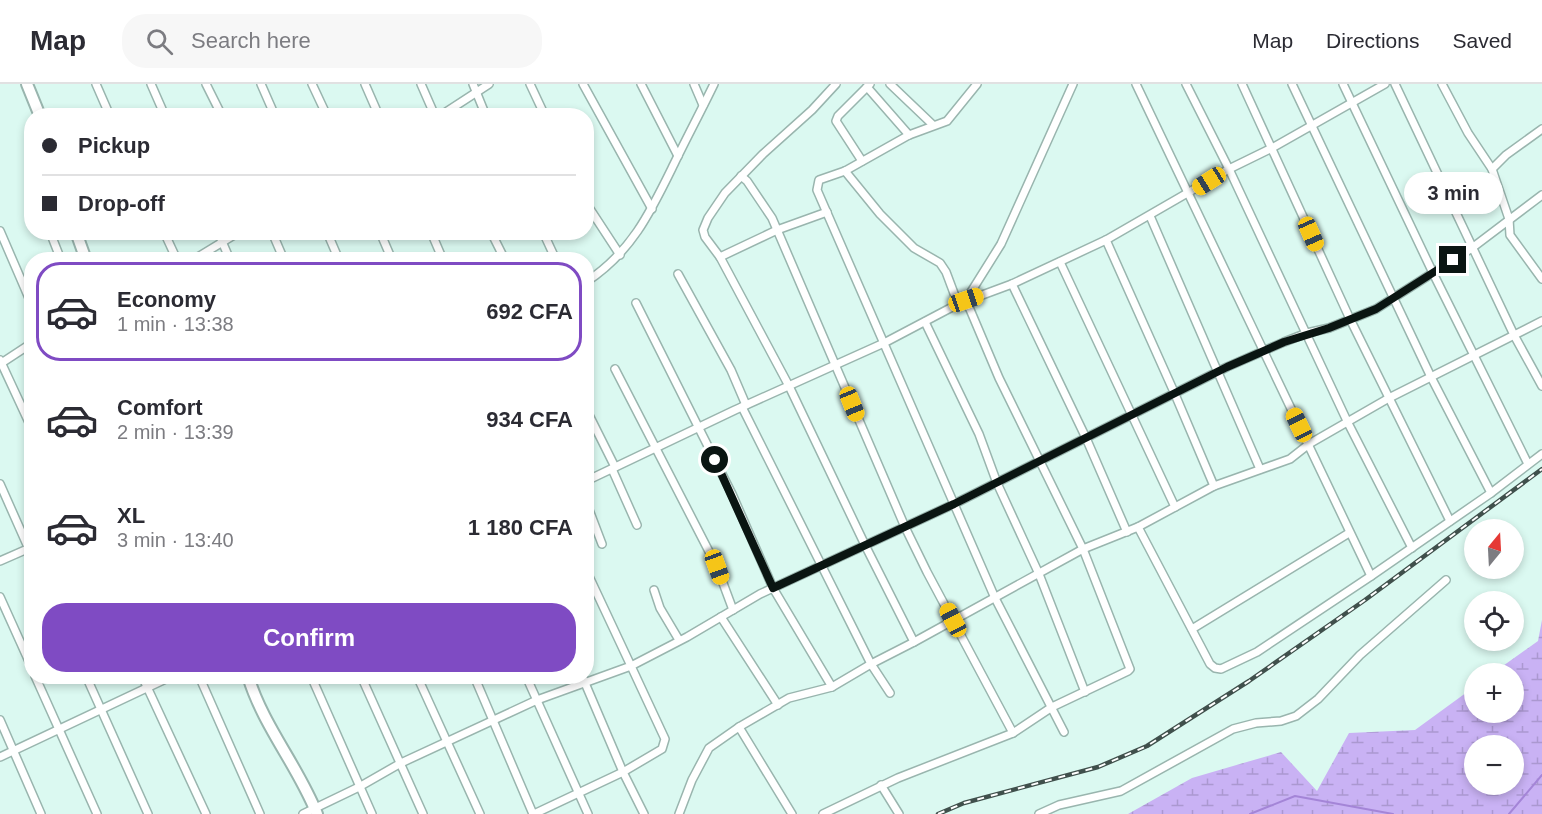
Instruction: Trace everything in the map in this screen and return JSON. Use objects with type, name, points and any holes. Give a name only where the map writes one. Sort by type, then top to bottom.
[{"type":"street","points":[[27,84],[37,108]]},
{"type":"street","points":[[96,84],[106,108]]},
{"type":"street","points":[[151,84],[162,108]]},
{"type":"street","points":[[206,84],[218,108]]},
{"type":"street","points":[[261,84],[272,108]]},
{"type":"street","points":[[312,84],[323,108]]},
{"type":"street","points":[[365,84],[376,108]]},
{"type":"street","points":[[422,84],[432,108]]},
{"type":"street","points":[[450,108],[474,88],[489,84]]},
{"type":"street","points":[[530,84],[541,108]]},
{"type":"street","points":[[583,84],[652,209]]},
{"type":"street","points":[[641,84],[678,156]]},
{"type":"street","points":[[694,84],[704,105]]},
{"type":"street","points":[[594,277],[626,248],[652,209],[714,84]]},
{"type":"street","points":[[836,84],[725,193],[708,218],[703,230],[705,237],[720,257],[789,386],[914,642]]},
{"type":"street","points":[[890,84],[933,125]]},
{"type":"street","points":[[977,84],[950,119],[909,135],[845,171],[819,180],[817,190],[994,598],[1064,732]]},
{"type":"street","points":[[966,300],[1001,244],[1073,84]]},
{"type":"street","points":[[1136,84],[1371,576]]},
{"type":"street","points":[[1186,84],[1229,169],[1348,423],[1412,548]]},
{"type":"street","points":[[1242,84],[1350,319],[1450,521]]},
{"type":"street","points":[[1292,84],[1431,376],[1491,493]]},
{"type":"street","points":[[1343,84],[1433,273],[1528,464]]},
{"type":"street","points":[[594,477],[884,343],[966,300],[1012,284],[1106,240],[1229,169],[1272,148],[1385,84]]},
{"type":"street","points":[[1395,84],[1514,335],[1542,386]]},
{"type":"street","points":[[1442,84],[1468,133],[1492,169],[1509,219],[1510,235],[1542,279]]},
{"type":"street","points":[[862,161],[836,121],[838,116],[868,85],[909,135]]},
{"type":"street","points":[[474,88],[483,108]]},
{"type":"street","points":[[1492,169],[1506,155],[1542,129]]},
{"type":"street","points":[[845,171],[880,214],[914,248],[940,263],[946,272],[958,304]]},
{"type":"street","points":[[741,176],[759,198],[777,230],[905,527],[1013,733]]},
{"type":"street","points":[[594,677],[632,666],[773,588],[954,504],[1218,371],[1307,333],[1329,328],[1376,309],[1472,248],[1542,195]]},
{"type":"street","points":[[720,257],[777,230],[826,212]]},
{"type":"street","points":[[594,215],[620,255]]},
{"type":"street","points":[[1150,216],[1260,469]]},
{"type":"street","points":[[0,231],[24,286]]},
{"type":"street","points":[[221,240],[226,252]]},
{"type":"street","points":[[207,252],[227,240]]},
{"type":"street","points":[[1106,240],[1214,486]]},
{"type":"street","points":[[1060,262],[1175,507]]},
{"type":"street","points":[[678,274],[731,370],[744,406],[822,565],[871,664],[890,693]]},
{"type":"street","points":[[1012,284],[1086,438],[1127,532]]},
{"type":"street","points":[[823,814],[881,785],[1013,733],[1052,707],[1130,669],[1083,549],[999,378],[966,300]]},
{"type":"street","points":[[636,303],[732,494],[773,588],[832,687]]},
{"type":"street","points":[[679,814],[692,780],[709,748],[739,727],[798,695],[832,687],[1083,549],[1138,527],[1214,486],[1290,459],[1309,444],[1389,398],[1542,321]]},
{"type":"street","points":[[925,322],[980,434],[997,483],[1039,574],[1084,692]]},
{"type":"street","points":[[24,348],[0,362],[24,412]]},
{"type":"street","points":[[615,369],[717,567],[733,610]]},
{"type":"street","points":[[594,426],[637,525]]},
{"type":"street","points":[[1138,527],[1212,667],[1221,669],[1257,652],[1371,576],[1491,493],[1542,454]]},
{"type":"street","points":[[0,484],[24,534]]},
{"type":"street","points":[[594,523],[602,544]]},
{"type":"street","points":[[1192,629],[1349,534]]},
{"type":"street","points":[[0,561],[24,550]]},
{"type":"street","points":[[1039,814],[1059,805],[1121,791],[1233,729],[1256,723],[1281,721],[1296,716],[1318,699],[1360,655],[1446,580]]},
{"type":"street","points":[[478,684],[534,814],[623,772],[658,752],[665,740],[594,587]]},
{"type":"street","points":[[654,590],[660,608],[680,640]]},
{"type":"street","points":[[0,597],[24,650]]},
{"type":"street","points":[[721,617],[778,705]]},
{"type":"street","points":[[39,684],[97,814]]},
{"type":"street","points":[[90,684],[148,814]]},
{"type":"street","points":[[146,684],[206,814]]},
{"type":"street","points":[[0,757],[154,684]]},
{"type":"street","points":[[203,684],[260,814]]},
{"type":"street","points":[[250,684],[266,722],[288,755],[316,811]]},
{"type":"street","points":[[314,684],[372,814]]},
{"type":"street","points":[[365,684],[423,814]]},
{"type":"street","points":[[421,684],[480,814]]},
{"type":"street","points":[[530,684],[588,814]]},
{"type":"street","points":[[303,814],[316,811],[401,763],[448,740],[574,684]]},
{"type":"street","points":[[585,684],[644,814]]},
{"type":"street","points":[[0,720],[41,814]]},
{"type":"street","points":[[739,727],[792,814]]},
{"type":"street","points":[[881,785],[899,814]]},
{"type":"green space","points":[[1542,620],[1542,814],[1128,814],[1192,778],[1281,752],[1317,791],[1349,733],[1415,730],[1464,694],[1464,723],[1524,723],[1524,663],[1507,663],[1538,641]]},
{"type":"waterway","points":[[1509,814],[1542,775]]},
{"type":"waterway","points":[[1250,814],[1295,796],[1393,814]]},
{"type":"railway","points":[[938,814],[964,803],[1098,767],[1147,746],[1249,681],[1365,600],[1542,469]]},
{"type":"route","points":[[715,460],[773,588],[954,504],[1227,367],[1307,333],[1329,328],[1376,309],[1453,260]]}]
